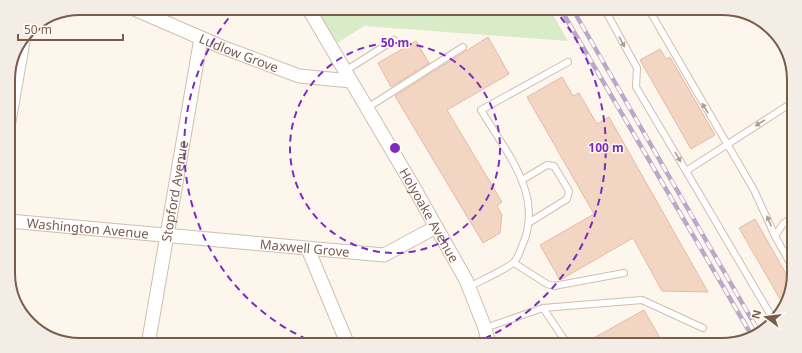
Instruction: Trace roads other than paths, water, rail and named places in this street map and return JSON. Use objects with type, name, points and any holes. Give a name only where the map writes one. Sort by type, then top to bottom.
[{"type":"street","name":"Ludlow Grove","points":[[148,15],[222,47],[299,76],[348,76]]},
{"type":"street","name":"Holyoake Avenue","points":[[312,15],[436,227],[468,286],[485,328],[487,338]]},
{"type":"street","name":"Stopford Avenue","points":[[149,338],[201,38]]},
{"type":"street","points":[[15,87],[21,54]]},
{"type":"street","name":"Washington Avenue","points":[[15,222],[166,235]]},
{"type":"street","name":"Maxwell Grove","points":[[166,235],[384,255],[436,227]]},
{"type":"street","points":[[308,249],[345,338]]},
{"type":"lane","points":[[608,15],[637,68],[636,86],[771,316]]},
{"type":"lane","points":[[652,15],[754,190],[775,236],[787,257]]},
{"type":"lane","points":[[348,76],[394,40]]},
{"type":"lane","points":[[367,108],[463,48]]},
{"type":"lane","points":[[468,286],[514,263],[527,235],[530,222],[529,200],[522,180],[481,110],[568,62]]},
{"type":"lane","points":[[686,171],[787,106]]},
{"type":"lane","points":[[522,180],[547,164],[551,164],[554,166],[569,191],[567,199],[530,222]]},
{"type":"lane","points":[[775,236],[783,224],[787,221]]},
{"type":"lane","points":[[514,263],[547,284],[554,286],[624,273]]},
{"type":"lane","points":[[485,328],[543,308],[642,300],[703,328]]},
{"type":"lane","points":[[543,308],[563,338]]},
{"type":"railway","points":[[564,15],[750,332]]},
{"type":"railway","points":[[576,15],[756,328]]}]
